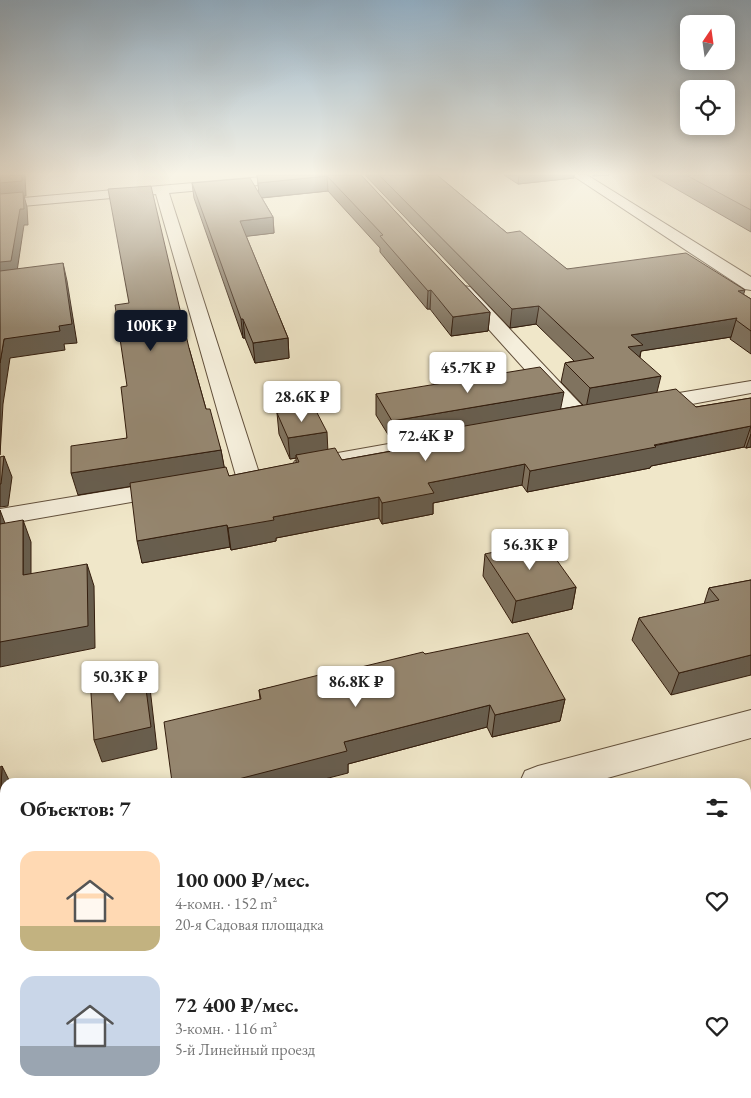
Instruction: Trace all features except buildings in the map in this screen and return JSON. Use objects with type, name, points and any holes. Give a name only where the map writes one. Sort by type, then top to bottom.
[{"type":"street","points":[[174,226],[258,475],[463,438]]},
{"type":"street","points":[[659,226],[751,285]]},
{"type":"street","points":[[455,282],[590,416],[551,422]]},
{"type":"street","points":[[628,409],[751,387]]},
{"type":"street","points":[[0,517],[191,486]]},
{"type":"street","points":[[553,778],[751,724]]}]
